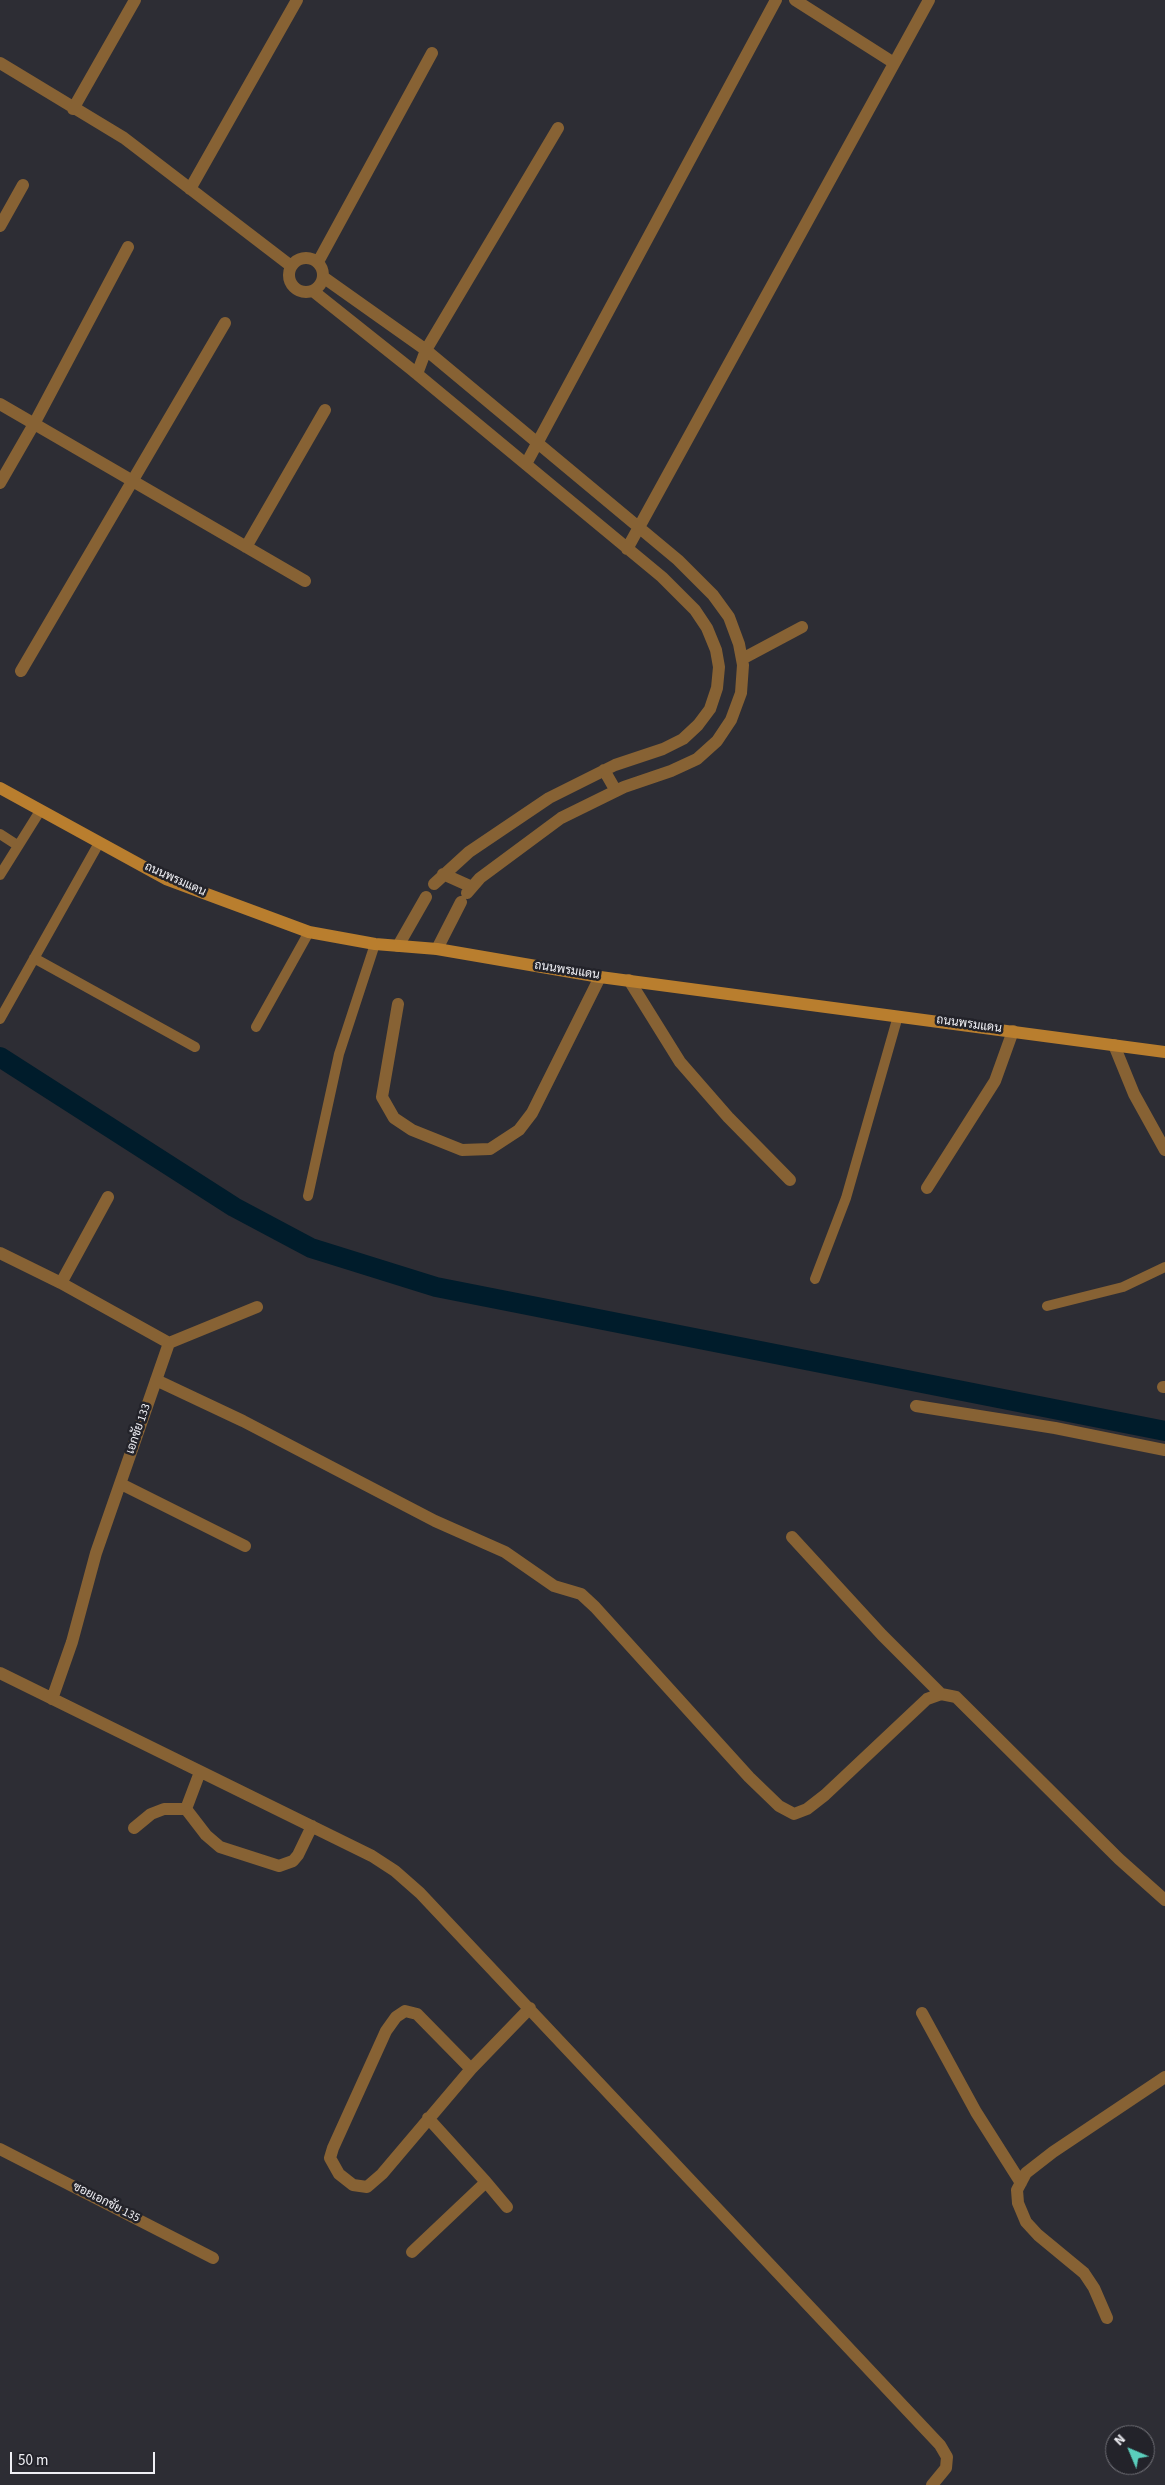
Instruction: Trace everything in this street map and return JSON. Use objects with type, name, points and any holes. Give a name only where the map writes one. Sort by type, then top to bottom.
[{"type":"main road","name":"ถนนพรมแดน","points":[[0,788],[166,879],[309,932],[375,944],[437,949],[600,977],[1165,1052]]},
{"type":"street","points":[[73,109],[135,0]]},
{"type":"street","points":[[190,189],[298,0]]},
{"type":"street","points":[[526,464],[776,0]]},
{"type":"street","points":[[795,0],[894,63]]},
{"type":"street","points":[[627,549],[929,0]]},
{"type":"street","points":[[318,262],[432,53]]},
{"type":"street","points":[[0,63],[73,109],[124,138],[291,266]]},
{"type":"street","points":[[417,374],[426,350],[558,128]]},
{"type":"street","points":[[0,226],[23,185]]},
{"type":"street","points":[[0,483],[34,424],[128,247]]},
{"type":"street","points":[[304,258],[318,262],[323,269],[322,283],[313,291],[302,292],[293,287],[289,277],[291,266],[304,258]]},
{"type":"street","points":[[323,277],[426,350],[678,560],[713,595],[729,617],[742,659],[741,693],[731,720],[716,741],[696,759],[672,771],[616,790],[561,818],[480,878],[467,894],[437,949]]},
{"type":"street","points":[[313,291],[417,374],[668,584],[695,610],[707,628],[719,667],[717,688],[710,709],[698,725],[683,739],[604,770],[549,798],[469,852],[438,879],[467,894]]},
{"type":"street","points":[[20,671],[225,323]]},
{"type":"street","points":[[0,404],[304,581]]},
{"type":"street","points":[[246,547],[325,410]]},
{"type":"street","points":[[742,659],[802,627]]},
{"type":"street","points":[[604,770],[616,790]]},
{"type":"street","points":[[398,946],[426,897]]},
{"type":"street","points":[[398,1004],[382,1097],[394,1118],[412,1130],[462,1150],[490,1149],[519,1130],[532,1113],[600,977]]},
{"type":"street","points":[[629,980],[680,1062],[728,1117],[790,1180]]},
{"type":"street","points":[[927,1188],[995,1081],[1013,1031]]},
{"type":"street","points":[[1114,1045],[1134,1094],[1165,1150]]},
{"type":"street","points":[[62,1283],[108,1197]]},
{"type":"street","points":[[0,1253],[62,1283],[169,1343],[257,1307]]},
{"type":"street","name":"เอกชัย 133","points":[[52,1699],[72,1642],[96,1553],[169,1343]]},
{"type":"street","points":[[156,1380],[243,1421],[436,1521],[505,1552],[524,1568],[554,1586],[581,1594],[595,1607],[749,1778],[779,1806],[794,1814],[807,1809],[825,1795],[927,1699],[941,1694],[956,1697],[1112,1852],[1165,1900]]},
{"type":"street","points":[[916,1406],[1055,1428],[1165,1450]]},
{"type":"street","points":[[121,1484],[245,1546]]},
{"type":"street","points":[[792,1537],[882,1635],[941,1694]]},
{"type":"street","points":[[0,1673],[372,1856],[395,1871],[420,1892],[940,2445],[947,2457],[946,2468],[932,2485]]},
{"type":"street","points":[[186,1809],[200,1772]]},
{"type":"street","points":[[134,1828],[150,1814],[164,1809],[186,1809]]},
{"type":"street","points":[[186,1809],[206,1835],[220,1847],[279,1866],[293,1861],[298,1855],[312,1826]]},
{"type":"street","points":[[471,2069],[417,2014],[405,2011],[396,2017],[386,2031],[330,2158],[339,2174],[353,2185],[367,2187],[382,2174],[471,2069],[530,2008]]},
{"type":"street","points":[[922,2012],[976,2112],[1020,2183]]},
{"type":"street","points":[[1107,2318],[1094,2288],[1084,2273],[1038,2235],[1026,2222],[1018,2203],[1018,2190],[1026,2173],[1053,2152],[1165,2077]]},
{"type":"street","points":[[428,2118],[507,2207]]},
{"type":"street","name":"ซอยเอกชัย 135","points":[[0,2148],[213,2258]]},
{"type":"street","points":[[412,2252],[486,2182]]},
{"type":"lane","points":[[0,875],[40,811]]},
{"type":"lane","points":[[0,834],[18,845]]},
{"type":"lane","points":[[0,1019],[99,842]]},
{"type":"lane","points":[[256,1027],[309,932]]},
{"type":"lane","points":[[308,1196],[340,1054],[375,944]]},
{"type":"lane","points":[[34,958],[195,1047]]},
{"type":"lane","points":[[815,1279],[846,1198],[898,1016]]},
{"type":"lane","points":[[1047,1306],[1123,1287],[1165,1266]]},
{"type":"waterway","points":[[0,1057],[234,1207],[311,1248],[436,1287],[1165,1431]]}]
